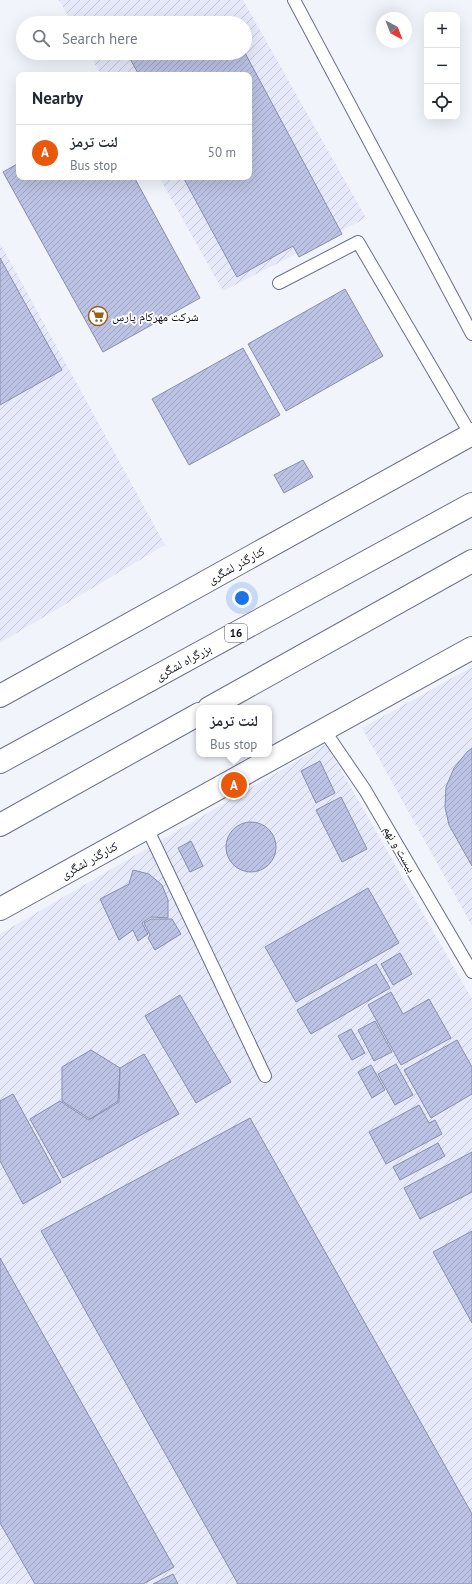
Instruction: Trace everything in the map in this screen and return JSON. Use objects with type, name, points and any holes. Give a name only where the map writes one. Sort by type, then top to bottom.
[{"type":"main road","name":"کنارگذر لشگری","points":[[0,696],[471,434]]},
{"type":"main road","name":"بزرگراه لشگری","points":[[0,762],[472,504]]},
{"type":"main road","points":[[214,705],[472,562]]},
{"type":"main road","name":"کنارگذر لشگری","points":[[0,909],[472,648]]},
{"type":"main road","points":[[0,825],[196,716]]},
{"type":"lane","points":[[294,0],[472,334]]},
{"type":"lane","points":[[279,283],[358,242],[471,434]]},
{"type":"lane","name":"بیست و نهم","points":[[324,730],[365,790],[472,972]]},
{"type":"lane","points":[[147,828],[265,1076]]},
{"type":"shaded area","points":[[59,0],[243,0],[366,218],[223,291],[161,180],[252,180],[252,72],[99,72],[93,60],[252,60],[252,16],[68,16]]},
{"type":"shaded area","points":[[0,243],[165,545],[0,643]]},
{"type":"shaded area","points":[[472,667],[472,926],[362,728]]},
{"type":"shaded area","points":[[326,744],[472,999],[472,1584],[0,1584],[0,934]]},
{"type":"building","points":[[131,60],[249,60],[342,234],[299,257],[293,246],[237,277],[185,180],[252,180],[252,72],[137,72]]},
{"type":"building","points":[[16,165],[16,180],[136,180],[200,298],[103,352],[3,172]]},
{"type":"building","points":[[0,258],[62,370],[0,405]]},
{"type":"building","points":[[345,289],[383,356],[286,411],[248,344]]},
{"type":"building","points":[[243,348],[280,415],[189,465],[152,399]]},
{"type":"building","points":[[303,460],[313,477],[284,493],[274,475]]},
{"type":"building","points":[[472,748],[472,866],[449,825],[445,807],[446,787],[454,768]]},
{"type":"building","points":[[320,761],[335,793],[316,803],[301,771]]},
{"type":"building","points":[[341,797],[367,849],[342,862],[316,810]]},
{"type":"building","points":[[246,822],[256,822],[269,829],[276,842],[276,852],[269,865],[256,872],[246,872],[237,868],[230,861],[226,852],[226,842],[230,833],[237,826]]},
{"type":"building","points":[[191,841],[203,866],[190,872],[178,848]]},
{"type":"building","points":[[133,870],[149,874],[162,885],[168,900],[168,918],[151,917],[142,923],[148,934],[138,941],[133,930],[119,940],[100,899],[129,884]]},
{"type":"building","points":[[368,888],[399,943],[296,1002],[265,947]]},
{"type":"building","points":[[151,919],[172,919],[181,934],[155,950],[148,938],[150,935],[144,923]]},
{"type":"building","points":[[400,953],[412,974],[393,985],[381,964]]},
{"type":"building","points":[[376,964],[390,988],[311,1034],[297,1010]]},
{"type":"building","points":[[391,992],[403,1014],[429,999],[451,1038],[401,1065],[368,1005]]},
{"type":"building","points":[[180,995],[231,1082],[196,1103],[145,1016]]},
{"type":"building","points":[[375,1021],[392,1052],[374,1061],[358,1030]]},
{"type":"building","points":[[351,1029],[365,1053],[352,1060],[338,1036]]},
{"type":"building","points":[[457,1040],[472,1067],[472,1094],[431,1118],[404,1070]]},
{"type":"building","points":[[91,1050],[120,1068],[118,1101],[90,1119],[62,1101],[62,1067]]},
{"type":"building","points":[[144,1054],[179,1114],[63,1178],[30,1119],[60,1101],[89,1120],[119,1102],[120,1068]]},
{"type":"building","points":[[396,1064],[413,1095],[395,1105],[378,1074]]},
{"type":"building","points":[[371,1065],[385,1090],[372,1098],[358,1072]]},
{"type":"building","points":[[13,1094],[61,1182],[23,1204],[0,1161],[0,1101]]},
{"type":"building","points":[[419,1105],[429,1123],[435,1120],[442,1134],[386,1164],[369,1132]]},
{"type":"building","points":[[250,1118],[472,1514],[472,1584],[238,1584],[41,1231]]},
{"type":"building","points":[[438,1143],[445,1156],[400,1180],[393,1167]]},
{"type":"building","points":[[472,1152],[472,1192],[420,1219],[404,1188]]},
{"type":"building","points":[[472,1231],[472,1323],[433,1252]]},
{"type":"building","points":[[0,1258],[174,1567],[143,1584],[35,1584],[0,1523]]},
{"type":"building","points":[[173,1574],[178,1584],[153,1584]]},
{"type":"place","name":"شرکت مهرکام پارس","points":[[98,316]]},
{"type":"place","name":"لنت ترمز","points":[[234,785]]}]
